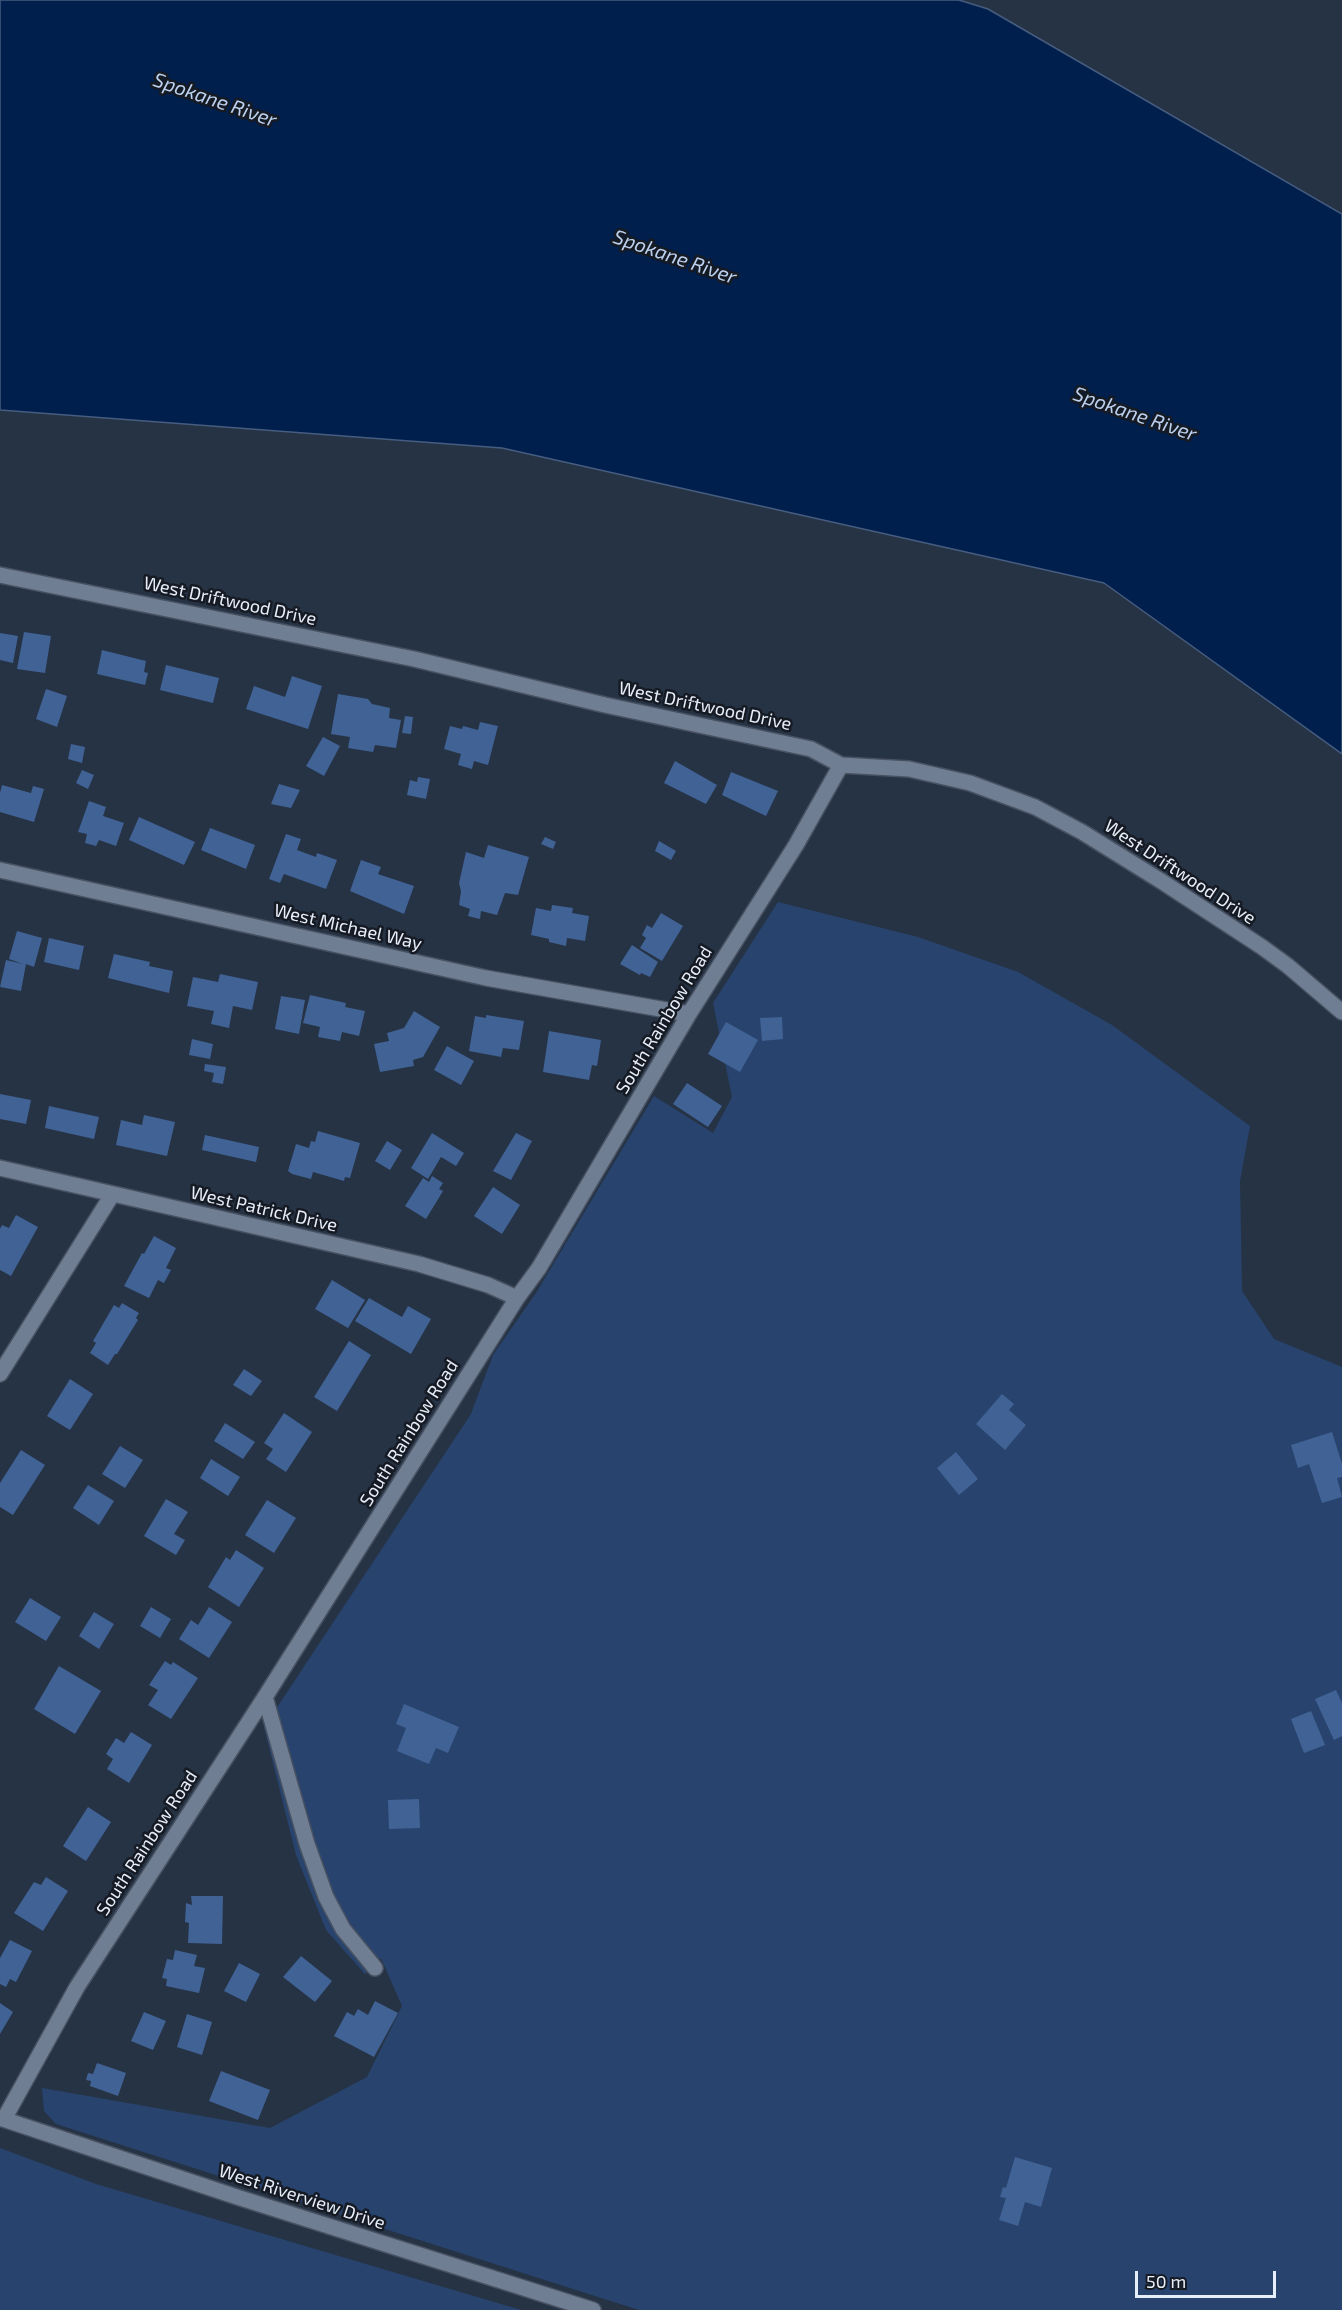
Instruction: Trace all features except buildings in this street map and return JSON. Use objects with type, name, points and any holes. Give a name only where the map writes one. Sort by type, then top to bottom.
[{"type":"street","name":"West Driftwood Drive","points":[[0,575],[414,659],[605,705],[811,749],[841,765],[909,769],[970,783],[1035,807],[1082,832],[1288,966],[1342,1012]]},
{"type":"street","name":"South Rainbow Road","points":[[2,2119],[77,1987],[265,1697],[517,1298],[539,1268],[689,1014],[796,845],[841,765]]},
{"type":"street","name":"West Michael Way","points":[[0,870],[486,978],[689,1014]]},
{"type":"street","name":"West Patrick Drive","points":[[0,1168],[419,1264],[488,1285],[517,1298]]},
{"type":"street","points":[[0,1374],[112,1195]]},
{"type":"street","points":[[265,1697],[307,1844],[326,1897],[343,1929],[375,1968]]},
{"type":"street","name":"West Riverview Drive","points":[[2,2119],[237,2197],[593,2310]]},
{"type":"shaded area","points":[[778,902],[918,937],[1018,972],[1112,1025],[1250,1126],[1240,1181],[1242,1291],[1274,1339],[1342,1367],[1342,2310],[639,2310],[56,2124],[44,2111],[42,2088],[270,2128],[367,2077],[402,2006],[381,1958],[365,1974],[326,1930],[296,1855],[264,1727],[471,1414],[493,1355],[536,1293],[654,1096],[713,1133],[732,1097],[713,1003]]},
{"type":"shaded area","points":[[0,2148],[96,2184],[521,2310],[0,2310]]},
{"type":"water","name":"Spokane River","points":[[0,0],[959,0],[988,9],[1342,214],[1342,754],[1104,583],[502,448],[0,410]]}]
